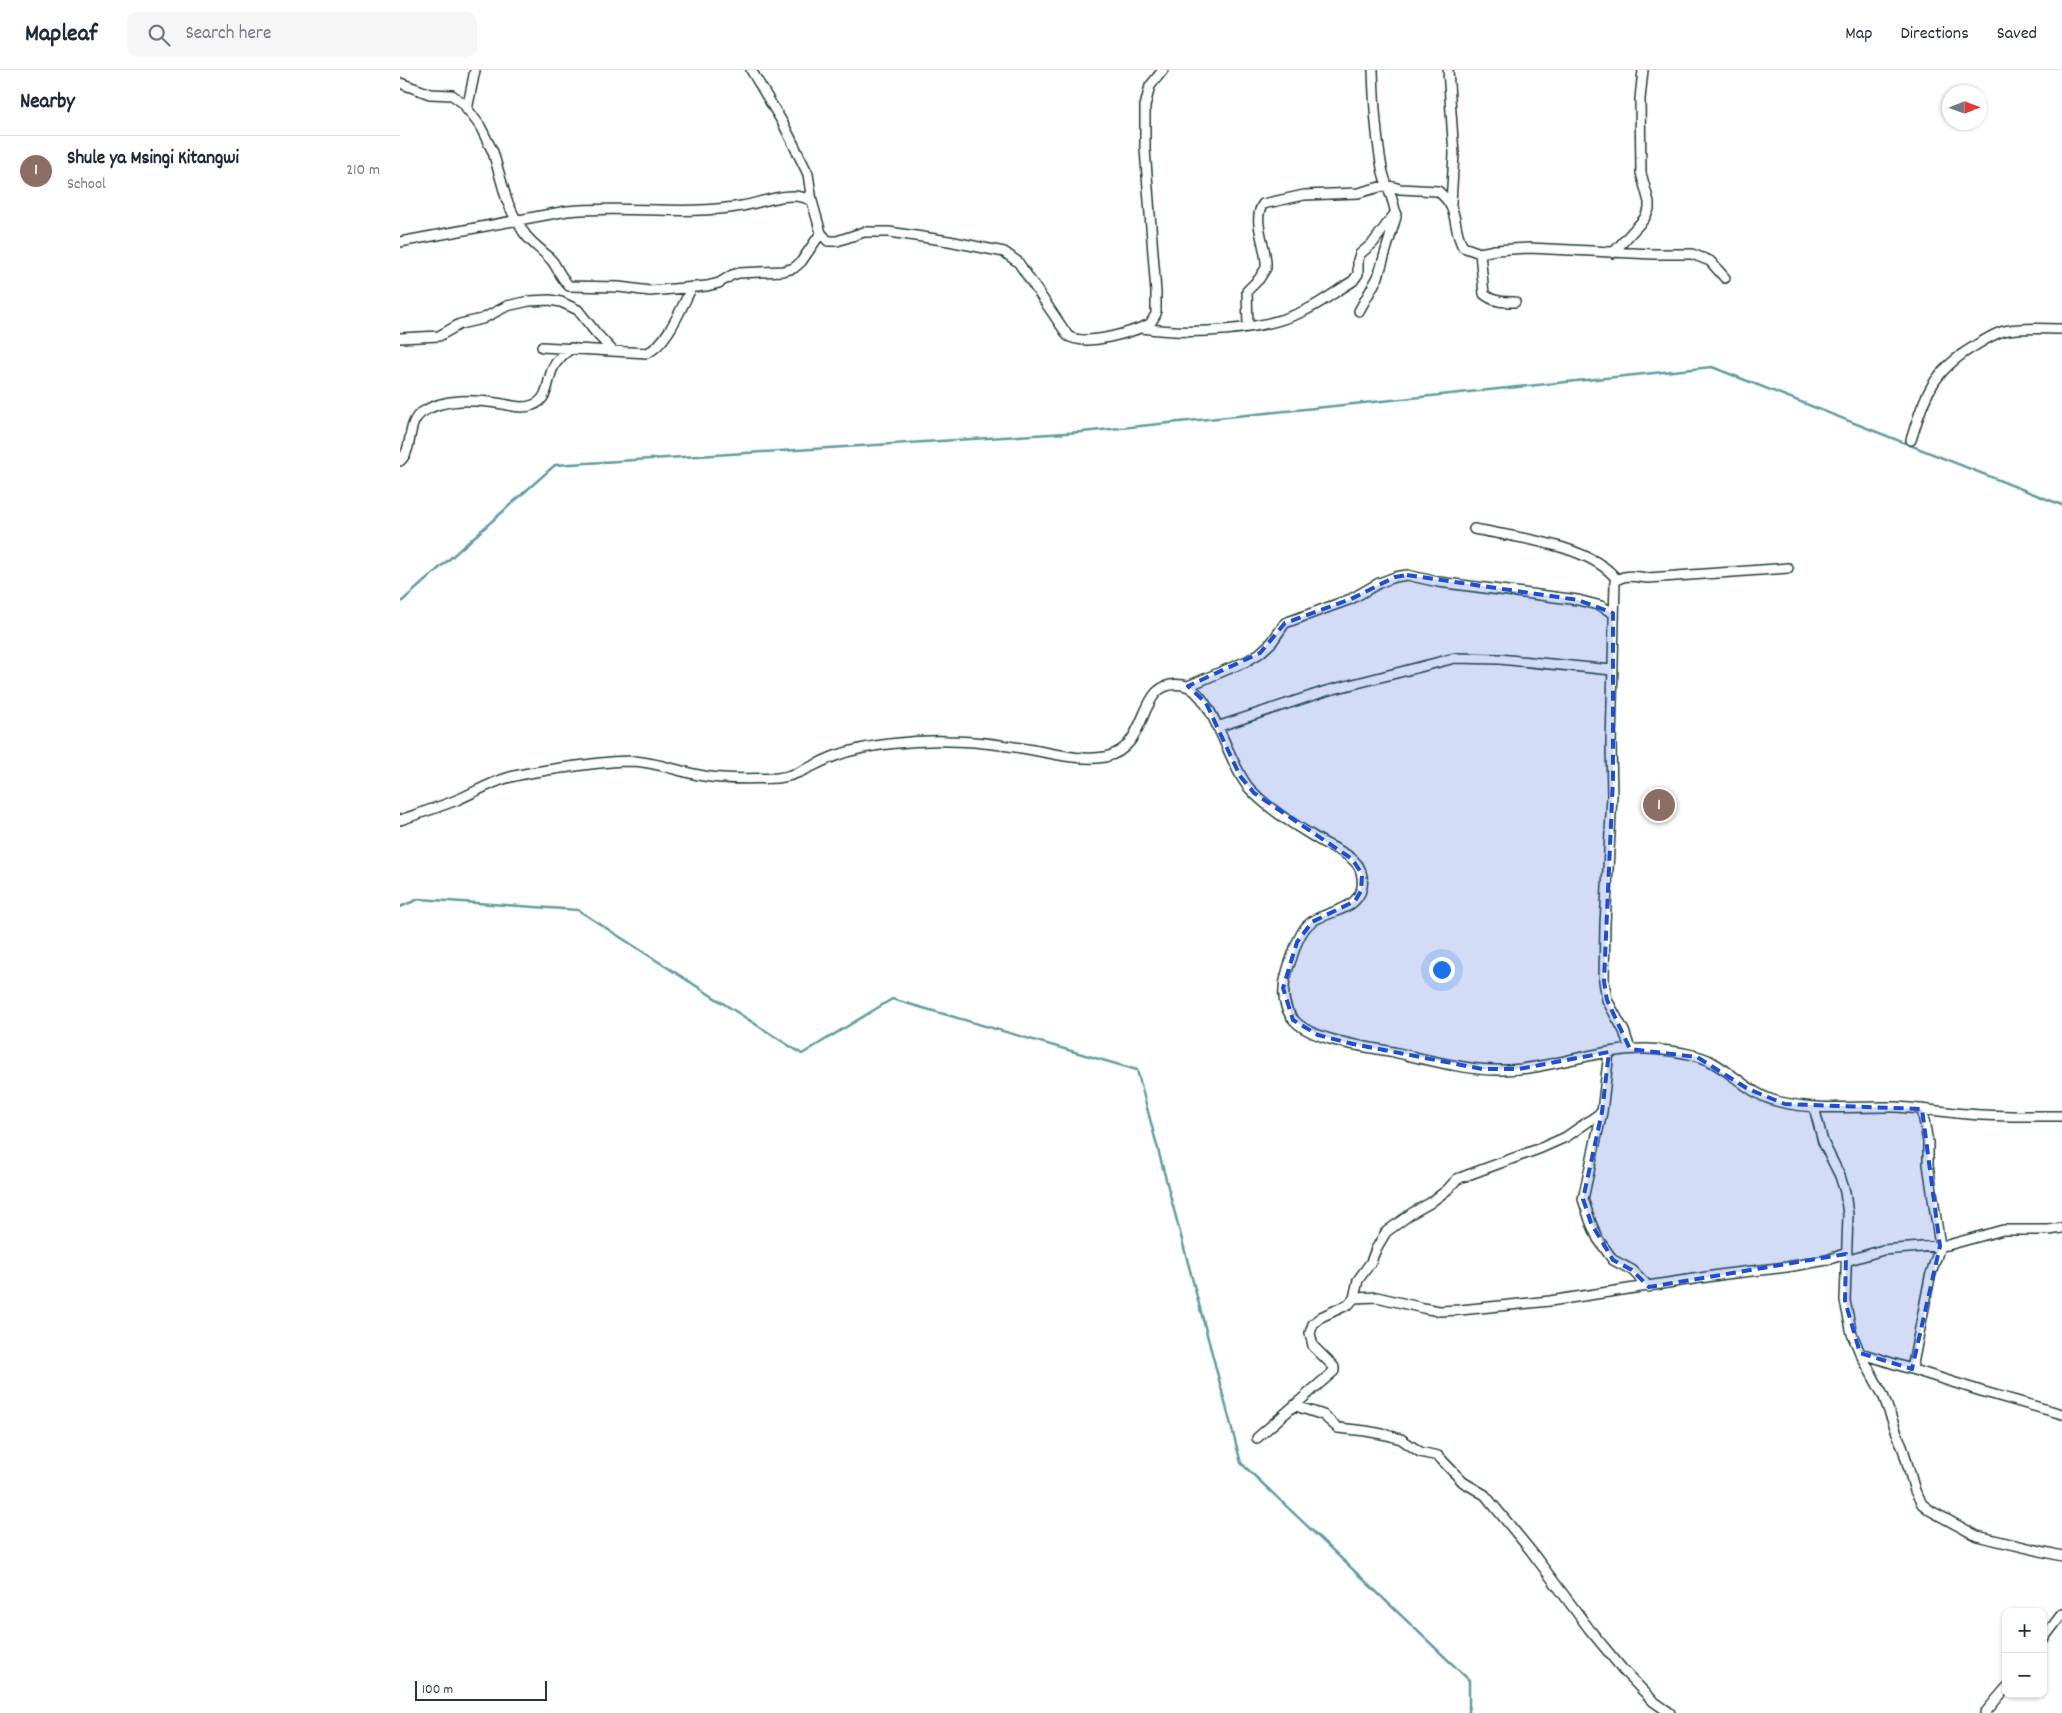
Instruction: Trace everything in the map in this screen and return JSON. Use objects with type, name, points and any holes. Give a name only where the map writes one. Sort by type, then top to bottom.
[{"type":"street","points":[[467,110],[475,70]]},
{"type":"street","points":[[751,70],[784,125],[808,174],[812,201],[821,233],[826,240],[832,242],[864,232],[876,232],[911,235],[993,248],[1004,252],[1018,262],[1068,336],[1073,340],[1114,336],[1141,328],[1154,320],[1156,304],[1145,149],[1145,106],[1150,86],[1162,70]]},
{"type":"street","points":[[1359,311],[1378,277],[1396,217],[1382,169],[1375,112],[1373,70]]},
{"type":"street","points":[[1448,70],[1454,154],[1450,203],[1463,247],[1480,253],[1529,248],[1613,253],[1692,254],[1710,261],[1725,278]]},
{"type":"street","points":[[1613,253],[1644,219],[1649,210],[1649,202],[1641,173],[1640,99],[1643,70]]},
{"type":"street","points":[[400,82],[430,94],[452,95],[463,103],[480,126],[493,152],[507,201],[524,235],[544,252],[569,286],[619,287],[650,291],[719,283],[739,273],[768,272],[794,268],[801,262],[821,233]]},
{"type":"street","points":[[1248,327],[1247,291],[1259,279],[1266,268],[1259,220],[1264,204],[1304,195],[1358,193],[1387,186],[1400,189],[1438,191],[1450,203]]},
{"type":"street","points":[[400,242],[559,212],[592,208],[656,210],[730,208],[793,194],[803,196],[812,201]]},
{"type":"street","points":[[1141,328],[1183,331],[1248,327],[1269,323],[1308,309],[1354,281],[1358,274],[1360,254],[1373,243],[1396,212]]},
{"type":"street","points":[[1480,253],[1484,294],[1497,301],[1515,302]]},
{"type":"street","points":[[542,347],[635,354],[647,353],[654,350],[672,325],[692,287]]},
{"type":"street","points":[[400,338],[439,336],[460,324],[482,319],[507,306],[550,300],[561,302],[578,310],[613,352]]},
{"type":"street","points":[[1911,440],[1926,396],[1935,379],[1945,367],[1964,352],[1988,338],[2005,331],[2062,328]]},
{"type":"street","points":[[400,461],[406,452],[415,418],[422,412],[430,408],[464,400],[514,407],[534,405],[544,397],[552,370],[560,358],[572,348]]},
{"type":"street","points":[[1474,529],[1538,540],[1596,562],[1610,570],[1617,580],[1613,613],[1610,744],[1613,779],[1605,924],[1604,981],[1607,1000],[1624,1031],[1630,1049]]},
{"type":"street","points":[[1617,580],[1626,577],[1657,578],[1788,568]]},
{"type":"street","points":[[1188,686],[1247,661],[1260,653],[1272,642],[1285,624],[1351,599],[1379,583],[1395,577],[1412,576],[1438,582],[1578,600],[1601,606],[1613,613]]},
{"type":"street","points":[[1217,727],[1326,691],[1454,658],[1500,659],[1612,670]]},
{"type":"street","points":[[400,820],[506,778],[529,772],[611,762],[648,763],[704,776],[781,778],[794,775],[834,756],[861,748],[947,740],[1011,746],[1079,757],[1104,757],[1130,745],[1136,737],[1150,698],[1167,686],[1179,684],[1198,691],[1206,702],[1240,776],[1254,793],[1266,804],[1320,841],[1352,859],[1359,866],[1362,874],[1362,891],[1355,901],[1342,910],[1312,922],[1304,930],[1297,942],[1286,974],[1284,999],[1293,1020],[1302,1028],[1332,1039],[1412,1057],[1499,1070],[1519,1069],[1630,1049],[1674,1051],[1709,1061],[1748,1089],[1765,1098],[1785,1104],[1814,1107],[1893,1107],[2002,1116],[2062,1116]]},
{"type":"street","points":[[1610,1052],[1602,1112],[1583,1198],[1585,1208],[1598,1239],[1613,1260],[1632,1270],[1650,1286]]},
{"type":"street","points":[[1814,1107],[1823,1142],[1845,1192],[1848,1215],[1846,1301],[1852,1334],[1883,1395],[1904,1452],[1915,1491],[1922,1504],[1950,1523],[1977,1536],[2062,1556]]},
{"type":"street","points":[[1912,1369],[1930,1277],[1940,1246],[1928,1164],[1928,1142],[1922,1109]]},
{"type":"street","points":[[1258,1438],[1334,1371],[1334,1368],[1313,1346],[1310,1334],[1313,1324],[1321,1317],[1349,1304],[1354,1298],[1358,1280],[1372,1262],[1376,1249],[1386,1232],[1412,1213],[1430,1203],[1447,1190],[1457,1179],[1558,1141],[1602,1112]]},
{"type":"street","points":[[1354,1298],[1377,1296],[1439,1311],[1460,1310],[1550,1301],[1787,1267],[1883,1250],[1940,1246],[2003,1230],[2049,1230],[2062,1228]]},
{"type":"street","points":[[1860,1353],[1980,1391],[2062,1414]]},
{"type":"street","points":[[1296,1406],[1323,1415],[1338,1428],[1387,1435],[1401,1440],[1420,1452],[1438,1456],[1463,1482],[1485,1495],[1624,1671],[1653,1701],[1670,1713]]},
{"type":"street","points":[[2047,1634],[2062,1614]]},
{"type":"street","points":[[1985,1713],[2002,1693]]},
{"type":"highlighted area","points":[[1407,575],[1578,600],[1613,613],[1613,779],[1604,981],[1607,1000],[1630,1049],[1697,1057],[1748,1089],[1785,1104],[1922,1109],[1940,1246],[1912,1369],[1860,1353],[1845,1301],[1846,1254],[1649,1287],[1632,1270],[1613,1260],[1591,1223],[1583,1199],[1602,1112],[1609,1052],[1519,1069],[1482,1069],[1353,1044],[1318,1035],[1293,1020],[1283,988],[1297,942],[1312,922],[1355,901],[1361,891],[1362,874],[1352,859],[1254,793],[1240,776],[1206,703],[1188,686],[1260,653],[1285,623],[1351,599],[1395,577]]},
{"type":"waterway","points":[[400,603],[555,465],[1082,432],[1712,367],[2062,505]]},
{"type":"waterway","points":[[400,907],[419,899],[578,910],[802,1054],[892,999],[1137,1070],[1241,1463],[1469,1680],[1469,1713]]},
{"type":"place","name":"Shule ya Msingi Kitangwi","points":[[1659,805]]}]
